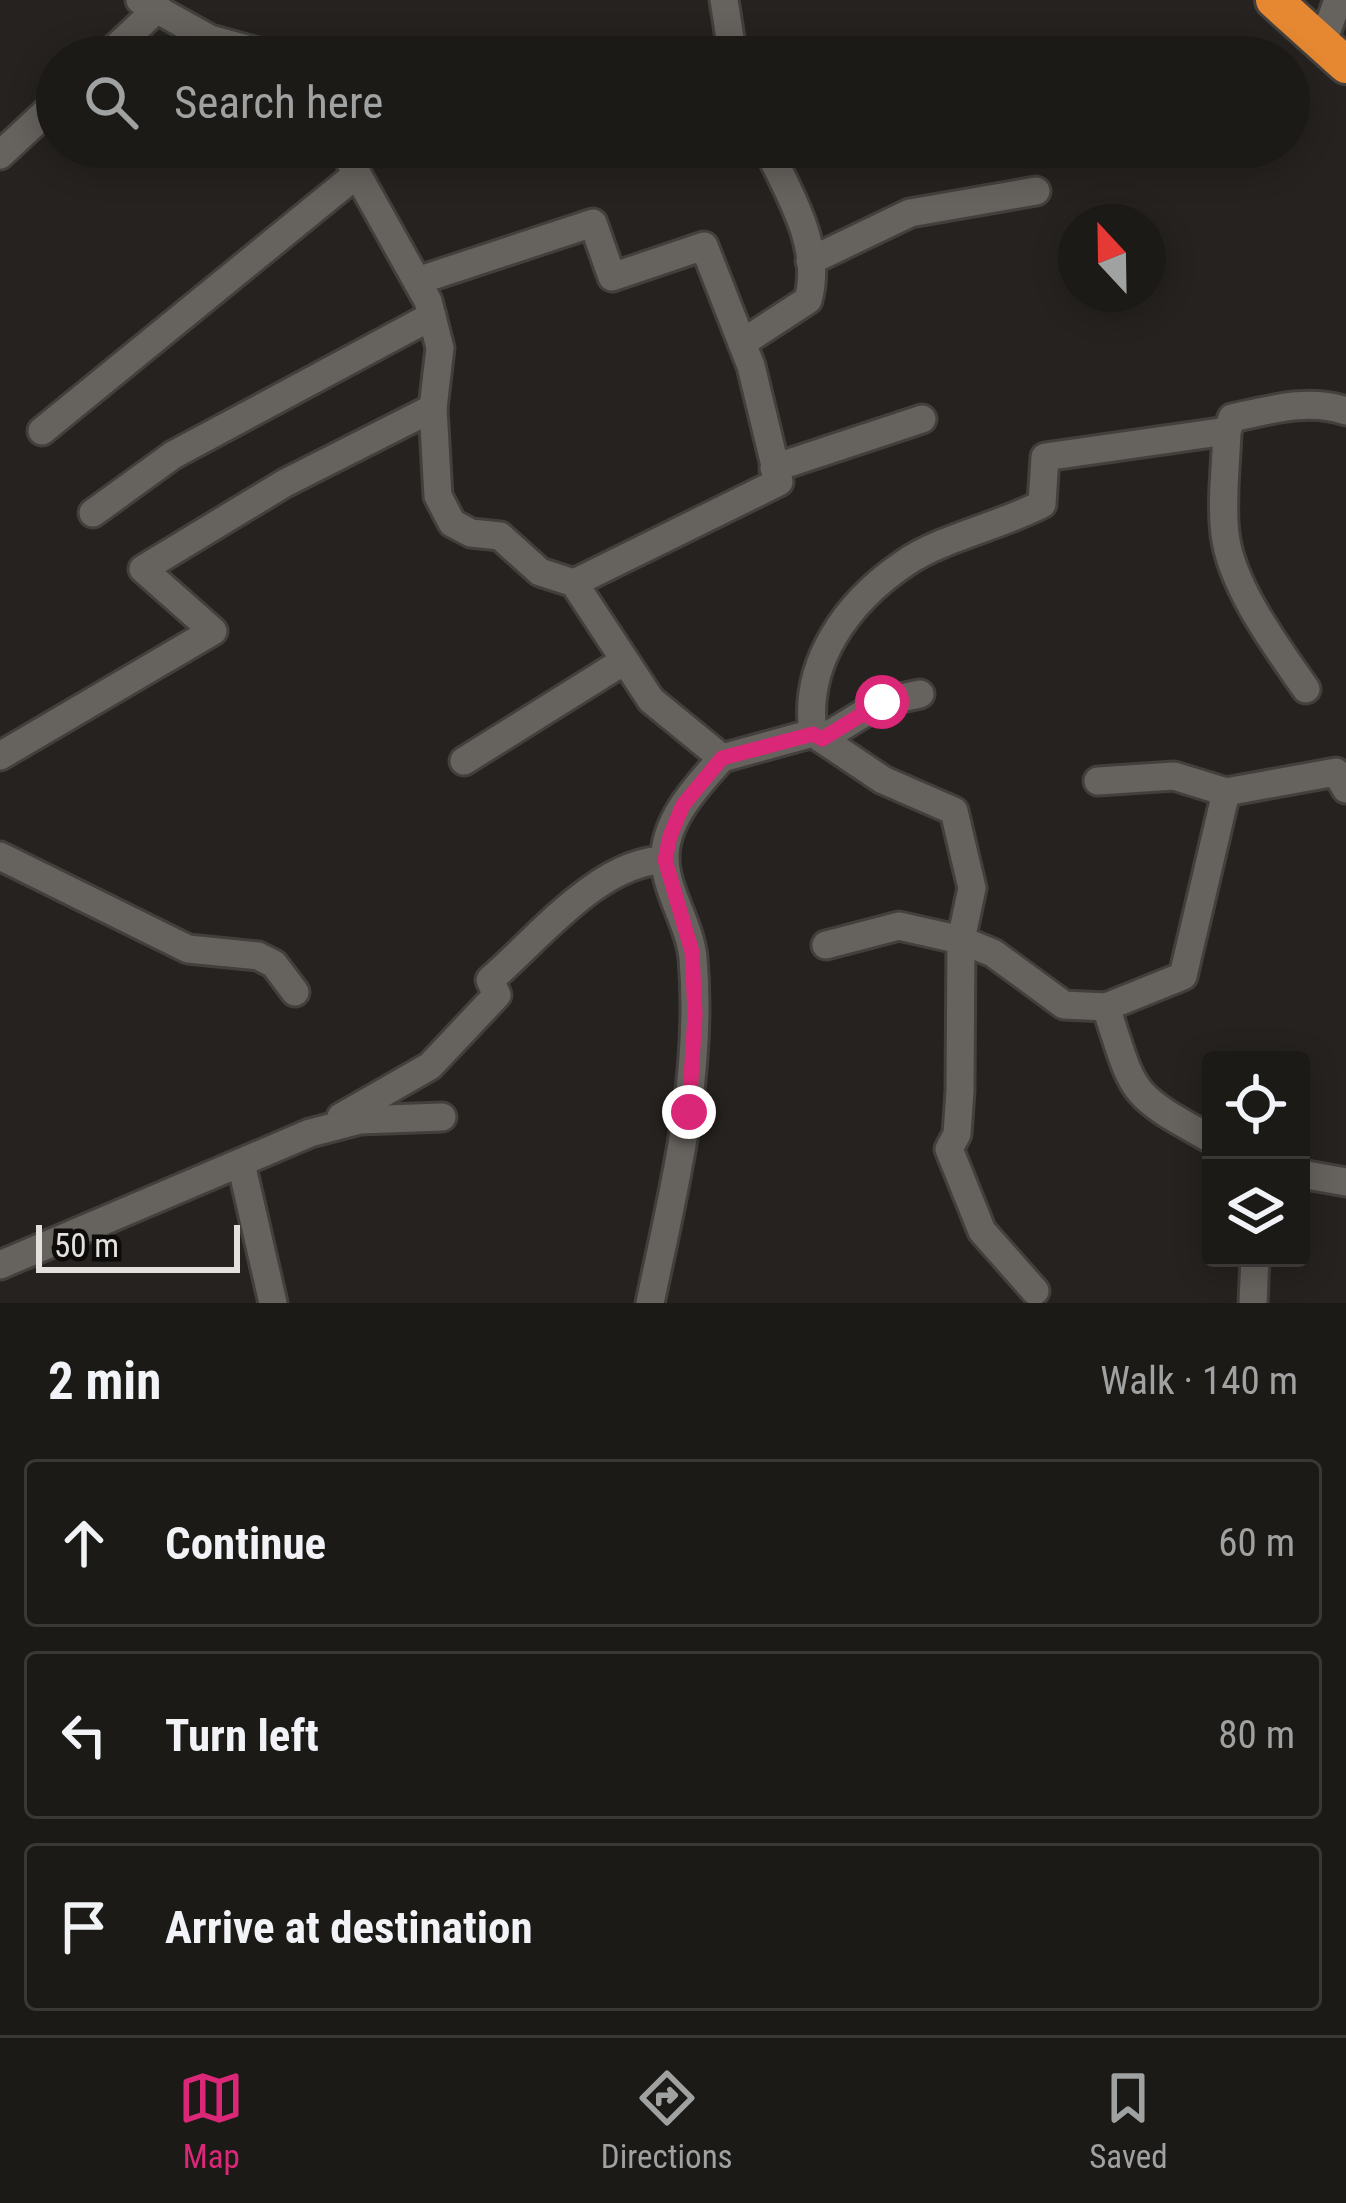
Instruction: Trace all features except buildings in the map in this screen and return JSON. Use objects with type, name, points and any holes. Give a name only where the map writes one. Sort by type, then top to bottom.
[{"type":"highway","points":[[1274,0],[1334,54]]},
{"type":"street","points":[[724,0],[730,36]]},
{"type":"street","points":[[1334,54],[1338,0]]},
{"type":"street","points":[[121,36],[146,2],[205,36]]},
{"type":"street","points":[[0,155],[36,122]]},
{"type":"street","points":[[354,168],[432,316],[440,348],[434,408],[438,496],[452,523],[471,533],[500,536],[540,572],[574,583],[651,700],[722,758]]},
{"type":"street","points":[[742,343],[808,300],[814,279],[796,201],[778,168]]},
{"type":"street","points":[[42,431],[357,174]]},
{"type":"street","points":[[809,261],[910,213],[1036,191]]},
{"type":"street","points":[[417,281],[593,223],[612,277],[704,246],[742,343],[778,482],[574,583]]},
{"type":"street","points":[[93,513],[173,455],[432,316]]},
{"type":"street","points":[[1306,689],[1268,636],[1231,560],[1225,532],[1227,431],[1232,418],[1281,408],[1322,403],[1346,411]]},
{"type":"street","points":[[0,756],[213,631],[142,568],[285,483],[434,408]]},
{"type":"street","points":[[774,468],[922,418]]},
{"type":"street","points":[[1036,1299],[982,1231],[950,1149],[957,1135],[960,1091],[961,940],[972,888],[954,811],[883,780],[818,736],[808,701],[817,666],[833,635],[862,599],[907,561],[1042,504],[1046,458],[1227,431]]},
{"type":"street","points":[[464,761],[624,661]]},
{"type":"street","points":[[650,1303],[689,1112],[695,1014],[692,952],[665,860],[683,805],[722,758],[818,736],[882,702],[920,694]]},
{"type":"street","points":[[1098,782],[1174,776],[1226,792],[1336,772],[1346,789]]},
{"type":"street","points":[[826,945],[899,926],[961,940],[993,953],[1064,1005],[1106,1007],[1183,976],[1226,792]]},
{"type":"street","points":[[0,856],[188,949],[258,956],[274,964],[295,992]]},
{"type":"street","points":[[0,1265],[242,1163],[387,1095],[430,1066],[497,994],[490,980],[598,886],[640,861],[665,860]]},
{"type":"street","points":[[1106,1007],[1132,1085],[1145,1102],[1202,1134]]},
{"type":"street","points":[[310,1133],[360,1120],[442,1117]]},
{"type":"street","points":[[242,1163],[273,1303]]},
{"type":"street","points":[[1310,1176],[1346,1182]]},
{"type":"street","points":[[1252,1303],[1254,1267]]},
{"type":"route","points":[[689,1112],[695,1014],[692,952],[665,860],[683,805],[722,758],[813,734],[822,739],[882,702]]}]
